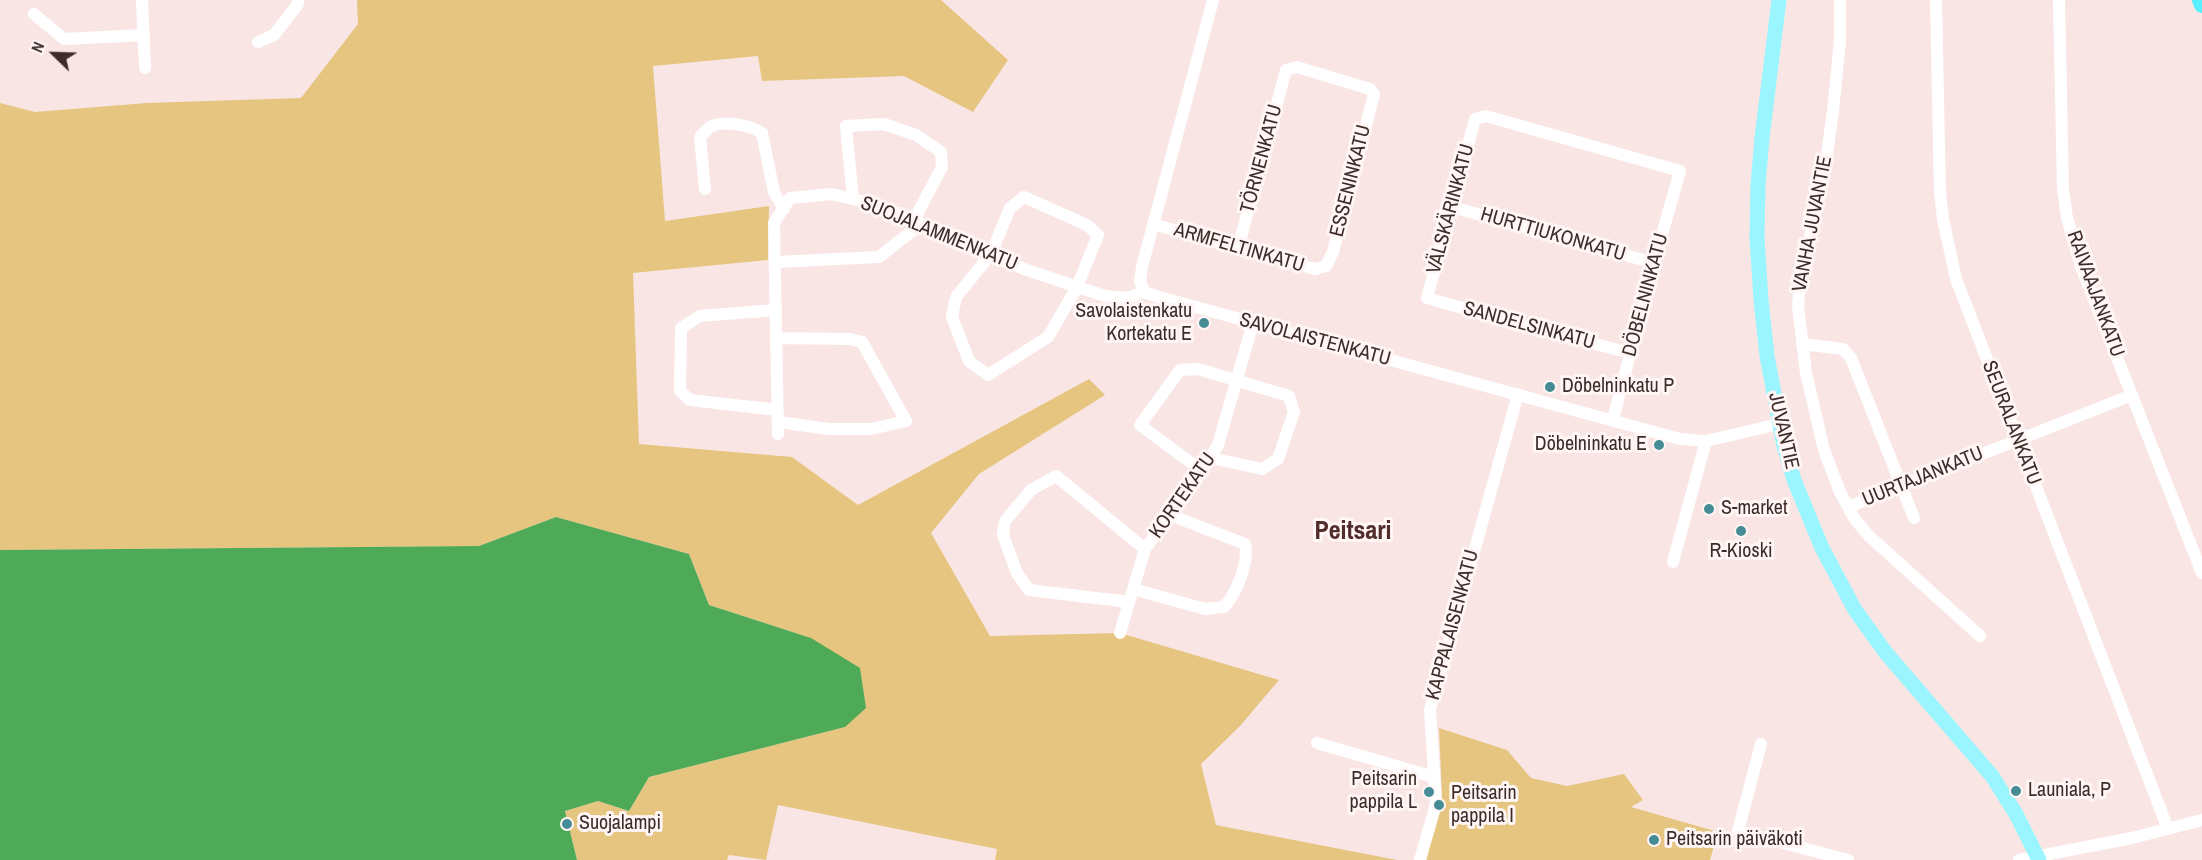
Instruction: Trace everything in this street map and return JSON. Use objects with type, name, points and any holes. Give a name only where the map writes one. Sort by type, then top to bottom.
[{"type":"highway","points":[[2200,0],[2202,5]]},
{"type":"main road","name":"JUVANTIE","points":[[1779,0],[1759,173],[1757,238],[1762,311],[1779,424],[1794,480],[1822,548],[1856,610],[1886,653],[1992,776],[2016,814],[2038,858]]},
{"type":"street","points":[[142,0],[145,68]]},
{"type":"street","points":[[258,42],[274,35],[298,4],[298,0]]},
{"type":"street","points":[[1144,292],[1140,281],[1153,224],[1213,0]]},
{"type":"street","name":"VANHA JUVANTIE","points":[[1840,0],[1840,41],[1826,162],[1800,284],[1798,306],[1806,372],[1824,450],[1848,507],[1869,536],[1980,636]]},
{"type":"street","name":"SEURALANKATU","points":[[1936,0],[1938,161],[1948,248],[1963,298],[2168,829]]},
{"type":"street","name":"RAIVAAJANKATU","points":[[2059,0],[2062,159],[2067,218],[2082,269],[2202,573]]},
{"type":"street","points":[[34,14],[64,39],[144,35]]},
{"type":"street","name":"ESSENINKATU","points":[[1286,70],[1297,67],[1370,89],[1374,94],[1333,252],[1326,266]]},
{"type":"street","name":"TÖRNENKATU","points":[[1238,248],[1286,70]]},
{"type":"street","name":"VÄLSKÄRINKATU","points":[[1427,298],[1475,119],[1486,116],[1680,171]]},
{"type":"street","points":[[705,189],[700,137],[711,127],[733,124],[752,127],[762,133],[774,192],[784,209],[774,223],[778,422]]},
{"type":"street","points":[[775,262],[879,256],[918,222],[942,167],[942,152],[916,135],[884,124],[846,126],[853,199]]},
{"type":"street","name":"DÖBELNINKATU","points":[[1613,419],[1680,171]]},
{"type":"street","name":"SUOJALAMMENKATU","points":[[784,209],[790,198],[832,194],[881,206],[1024,269],[1105,296],[1127,298],[1144,292]]},
{"type":"street","points":[[1024,197],[1088,225],[1098,235],[1077,287],[1048,337],[988,375],[969,361],[952,317],[956,297],[991,254],[1010,208],[1024,197]]},
{"type":"street","name":"HURTTIUKONKATU","points":[[1452,207],[1654,263]]},
{"type":"street","name":"ARMFELTINKATU","points":[[1153,224],[1315,269],[1326,266]]},
{"type":"street","name":"SAVOLAISTENKATU","points":[[1144,292],[1680,439],[1706,441],[1779,424]]},
{"type":"street","name":"SANDELSINKATU","points":[[1427,298],[1630,353]]},
{"type":"street","points":[[776,310],[700,316],[681,328],[680,391],[690,400],[778,422],[829,429],[871,429],[906,421],[862,342],[850,339],[777,338]]},
{"type":"street","name":"KORTEKATU","points":[[1120,633],[1145,549],[1202,471],[1218,445],[1253,323]]},
{"type":"street","points":[[1802,344],[1843,349],[1851,358],[1914,518]]},
{"type":"street","points":[[1202,471],[1140,425],[1180,370],[1197,369],[1289,396],[1294,412],[1278,459],[1262,469],[1211,458]]},
{"type":"street","name":"KAPPALAISENKATU","points":[[1420,860],[1436,804],[1430,710],[1518,394]]},
{"type":"street","name":"UURTAJANKATU","points":[[1848,507],[2132,395]]},
{"type":"street","points":[[1673,562],[1706,441]]},
{"type":"street","points":[[1145,549],[1056,476],[1031,490],[1005,521],[1003,535],[1006,545],[1017,573],[1029,590],[1131,596],[1205,609],[1224,606],[1233,597],[1247,554],[1245,544],[1170,515]]},
{"type":"street","points":[[1317,743],[1434,777]]},
{"type":"street","points":[[1761,744],[1738,831],[1848,860]]},
{"type":"street","points":[[2019,860],[2038,858],[2202,820]]},
{"type":"shaded area","points":[[357,0],[941,0],[1008,60],[973,112],[904,76],[762,81],[758,56],[653,66],[665,221],[769,206],[768,260],[633,273],[639,444],[792,457],[858,505],[1089,379],[1105,395],[979,474],[931,533],[990,636],[1120,633],[1279,680],[1240,726],[1201,764],[1216,825],[1397,860],[995,860],[997,849],[778,805],[766,860],[729,855],[727,860],[577,860],[565,811],[598,801],[629,811],[649,777],[845,727],[811,638],[709,605],[689,554],[556,517],[479,546],[0,550],[0,103],[35,112],[147,103],[301,98],[358,24]]},
{"type":"shaded area","name":"Suojalampi","points":[[556,517],[689,554],[709,605],[811,638],[860,668],[866,708],[845,727],[649,777],[629,811],[598,801],[565,811],[577,860],[0,860],[0,550],[479,546]]},
{"type":"shaded area","points":[[1439,728],[1507,750],[1531,778],[1567,786],[1624,774],[1643,800],[1631,807],[1718,832],[1710,860],[1426,860],[1442,797]]},
{"type":"place","name":"Savolaistenkatu Kortekatu E","points":[[1204,323]]},
{"type":"place","name":"Döbelninkatu P","points":[[1550,387]]},
{"type":"place","name":"Döbelninkatu E","points":[[1659,445]]},
{"type":"place","name":"S-market","points":[[1709,509]]},
{"type":"place","name":"R-Kioski","points":[[1741,531]]},
{"type":"place","name":"Launiala, P","points":[[2016,791]]},
{"type":"place","name":"Peitsarin pappila L","points":[[1429,792]]},
{"type":"place","name":"Peitsarin pappila I","points":[[1439,805]]},
{"type":"place","name":"Suojalampi","points":[[567,824]]},
{"type":"place","name":"Peitsarin päiväkoti","points":[[1654,840]]},
{"type":"district","name":"Peitsari","points":[[1353,532]]}]
